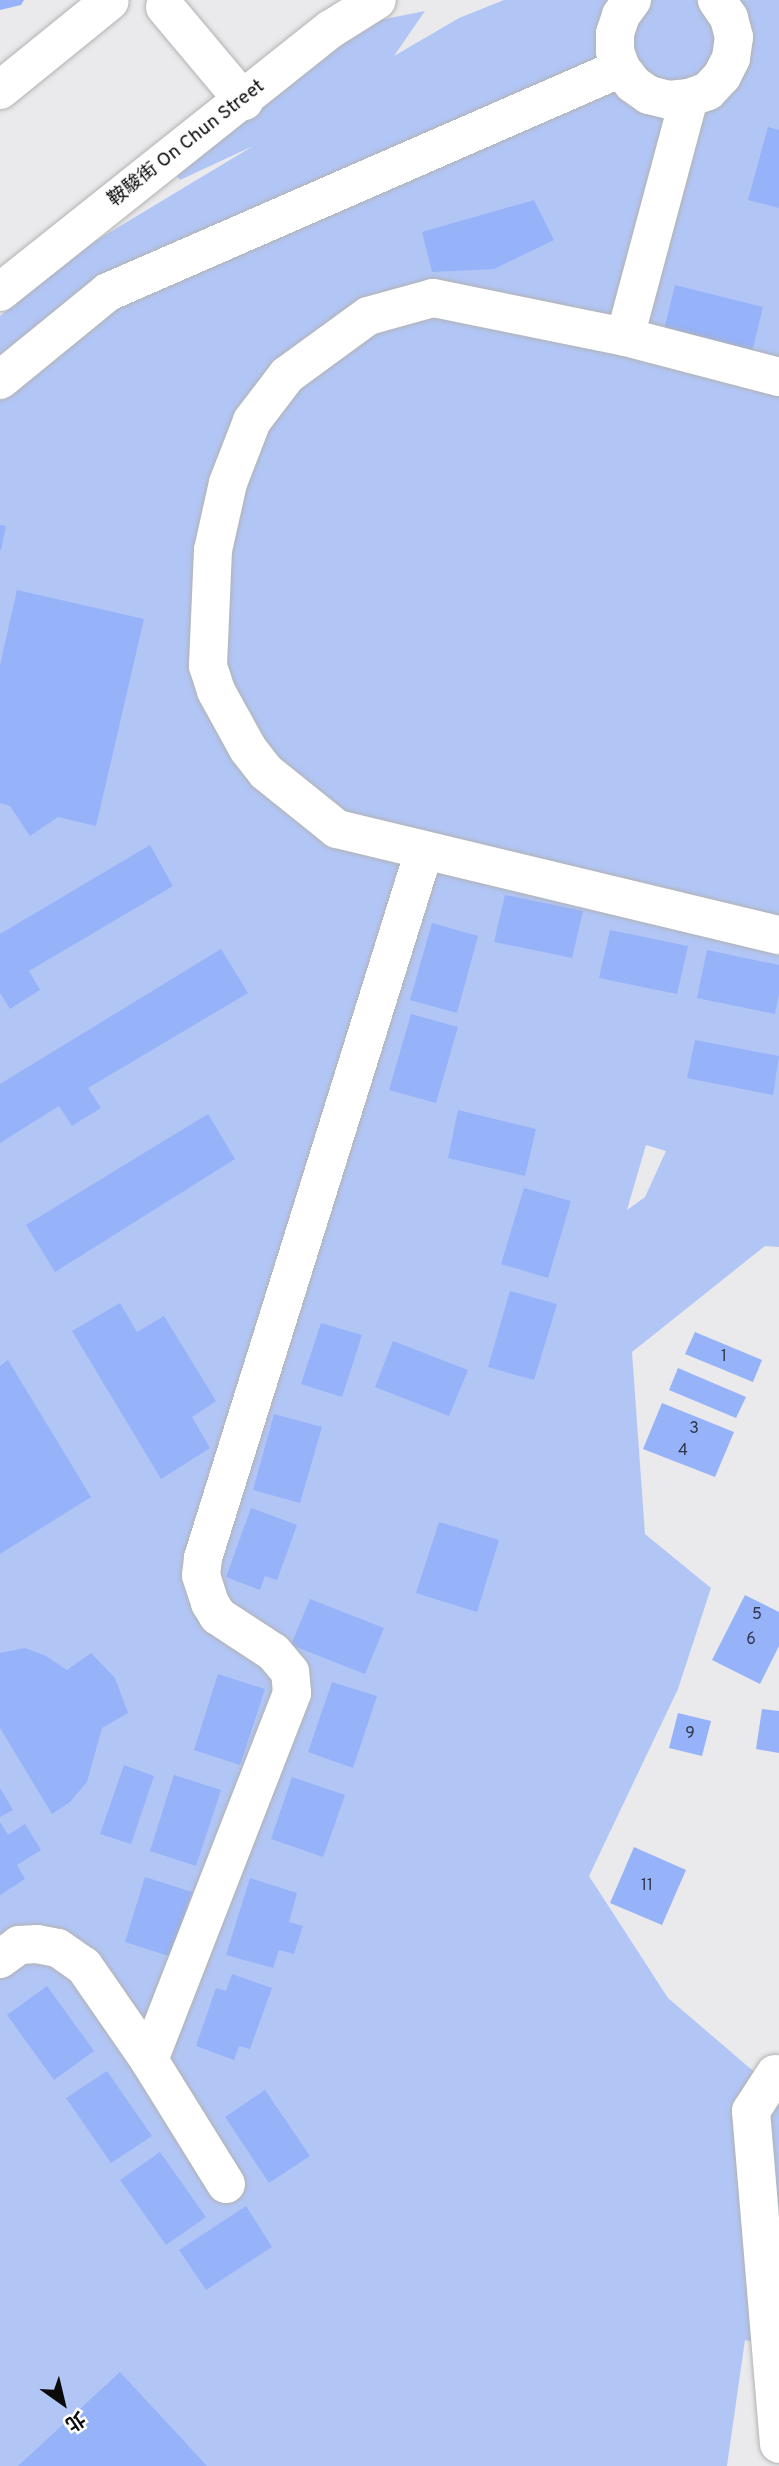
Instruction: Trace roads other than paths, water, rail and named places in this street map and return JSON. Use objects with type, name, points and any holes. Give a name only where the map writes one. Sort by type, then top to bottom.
[{"type":"street","name":"鞍駿街 On Chun Street","points":[[0,292],[244,101],[331,29],[377,0]]},
{"type":"street","points":[[632,0],[621,15],[615,33],[615,51],[621,68],[633,84],[649,95],[669,100],[689,98],[715,83],[731,58],[734,37],[729,18],[717,0]]},
{"type":"street","points":[[0,90],[110,1],[122,9],[136,13],[151,12],[169,3],[244,101]]},
{"type":"street","points":[[0,380],[108,292],[621,68]]},
{"type":"street","points":[[625,337],[689,98]]},
{"type":"street","points":[[779,377],[625,337],[433,298],[368,316],[287,375],[252,421],[228,484],[213,550],[208,666],[216,691],[248,749],[266,772],[301,803],[337,829],[779,935]]},
{"type":"street","points":[[149,2060],[292,1693],[290,1672],[273,1652],[218,1616],[210,1603],[201,1575],[203,1558],[424,850]]},
{"type":"street","points":[[0,1959],[19,1945],[37,1944],[58,1948],[84,1966],[149,2060],[226,2184]]},
{"type":"street","points":[[775,2074],[751,2111],[779,2444]]}]
